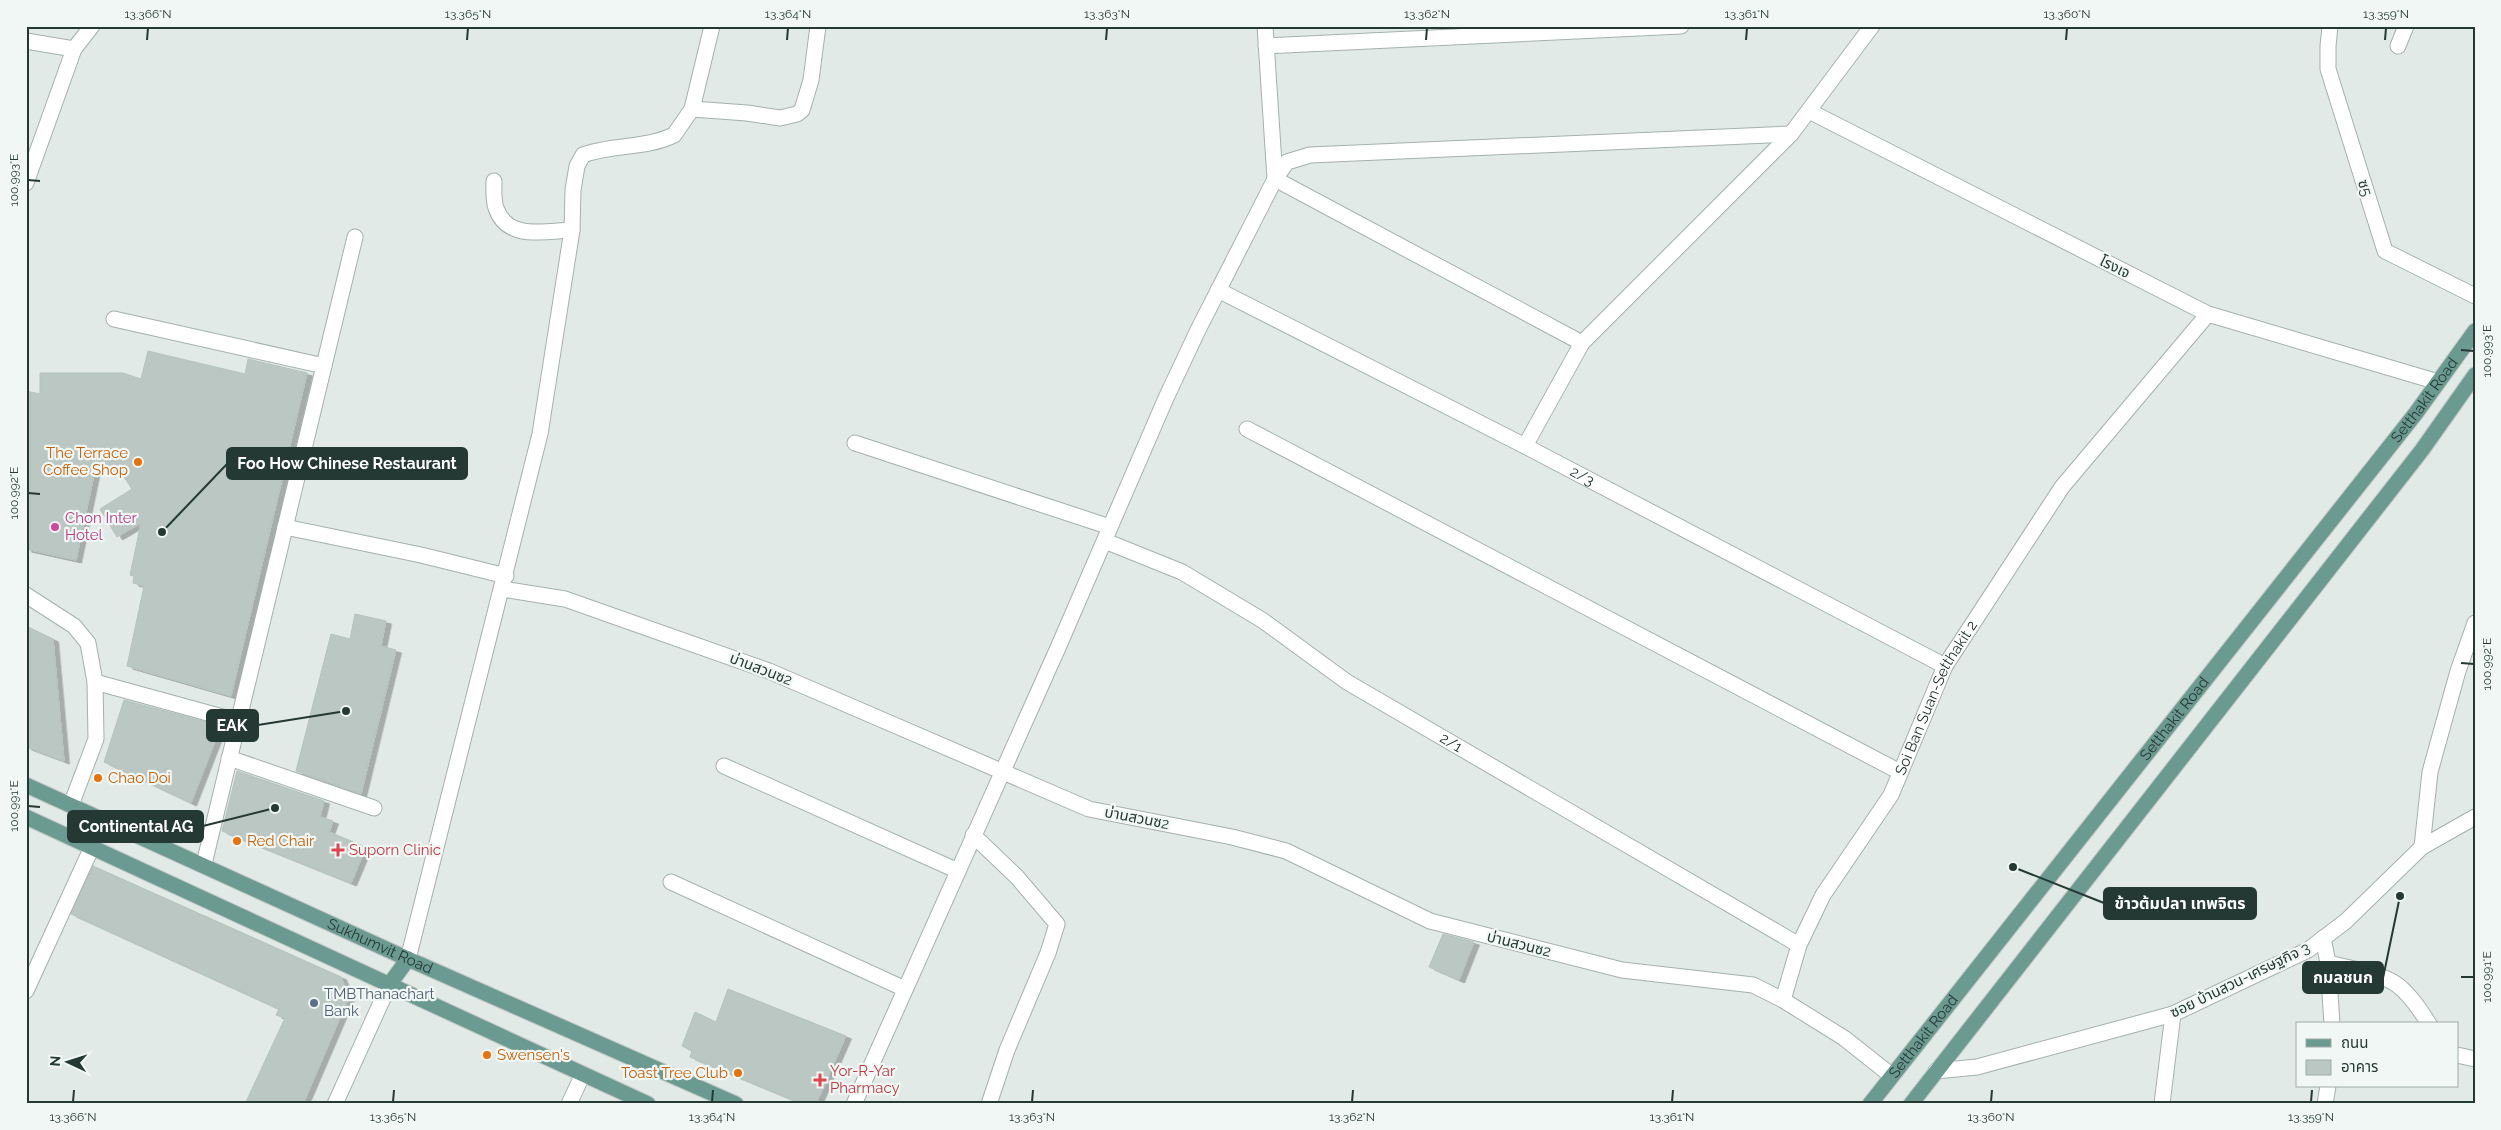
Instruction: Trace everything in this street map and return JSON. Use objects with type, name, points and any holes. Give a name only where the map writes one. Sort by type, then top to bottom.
[{"type":"main road","name":"Setthakit Road","points":[[1870,1104],[2398,436],[2475,331]]},
{"type":"main road","name":"Setthakit Road","points":[[1911,1104],[2422,450],[2475,375]]},
{"type":"main road","name":"Sukhumvit Road","points":[[26,784],[408,959],[736,1104]]},
{"type":"main road","name":"Sukhumvit Road","points":[[26,817],[648,1104]]},
{"type":"main road","points":[[389,985],[408,959]]},
{"type":"street","points":[[26,183],[74,49],[92,26]]},
{"type":"street","points":[[408,959],[540,434],[572,230],[573,190],[577,166],[583,155],[594,151],[665,140],[674,135],[692,109],[712,26]]},
{"type":"street","points":[[692,109],[748,112],[780,118],[797,114],[802,110],[812,80],[818,26]]},
{"type":"street","points":[[1265,26],[1275,179]]},
{"type":"street","points":[[1266,46],[1680,26]]},
{"type":"street","points":[[1525,446],[1582,343],[1791,134],[1872,26]]},
{"type":"street","name":"ซ5","points":[[2330,26],[2328,69],[2385,251],[2475,296]]},
{"type":"street","points":[[2398,46],[2406,26]]},
{"type":"street","points":[[26,41],[74,49]]},
{"type":"street","name":"โรงเจ","points":[[1808,111],[2208,314],[2438,382]]},
{"type":"street","points":[[854,1104],[1108,534],[1170,390],[1218,290],[1275,179],[1287,162],[1310,155],[1791,134]]},
{"type":"street","points":[[1275,179],[1582,343]]},
{"type":"street","points":[[494,181],[495,207],[507,225],[518,232],[572,230]]},
{"type":"street","points":[[204,864],[355,237]]},
{"type":"street","name":"2/3","points":[[1218,290],[1525,446],[1944,666]]},
{"type":"street","name":"Soi Ban Suan-Setthakit 2","points":[[1784,1000],[1799,945],[1823,895],[1891,794],[1944,666],[2062,488],[2208,314]]},
{"type":"street","points":[[114,319],[324,366]]},
{"type":"street","points":[[1248,429],[1900,772]]},
{"type":"street","name":"2/1","points":[[856,443],[1108,534],[1182,572],[1262,620],[1348,682],[1799,945]]},
{"type":"street","name":"บ่านสวนซ2","points":[[285,527],[421,555],[504,582],[565,599],[768,671],[1089,809],[1232,837],[1286,852],[1430,921],[1622,970],[1753,985],[1784,1000]]},
{"type":"street","points":[[26,595],[74,626],[88,643],[95,682],[96,739],[71,805]]},
{"type":"street","points":[[2422,847],[2430,772],[2458,671],[2475,623]]},
{"type":"street","points":[[95,682],[237,722]]},
{"type":"street","points":[[229,758],[374,808]]},
{"type":"street","points":[[724,766],[958,871]]},
{"type":"street","name":"ซอย บ้านสวน-เศรษฐกิจ 3","points":[[1936,1071],[1977,1067],[2174,1014],[2308,950],[2346,921],[2422,847],[2475,816]]},
{"type":"street","points":[[973,835],[1017,877],[1056,924],[1048,954],[1007,1050],[989,1104]]},
{"type":"street","points":[[26,991],[92,847]]},
{"type":"street","points":[[671,882],[905,988]]},
{"type":"street","points":[[2323,938],[2328,962],[2332,1022]]},
{"type":"street","points":[[2328,962],[2362,971],[2396,984],[2421,1010],[2429,1022]]},
{"type":"street","points":[[335,1104],[389,985]]},
{"type":"street","points":[[1784,1000],[1844,1038],[1892,1076]]},
{"type":"street","points":[[2162,1104],[2174,1014]]},
{"type":"street","points":[[2458,1055],[2475,1059]]},
{"type":"street","points":[[569,1104],[583,1074]]},
{"type":"street","points":[[2325,1104],[2328,1088]]},
{"type":"building","name":"Chon Inter Hotel","points":[[148,351],[245,374],[248,359],[307,373],[231,696],[127,666],[144,586],[133,583],[134,576],[130,575],[141,523],[117,537],[100,509],[132,489],[120,471],[96,465],[76,560],[26,549],[26,391],[40,394],[40,373],[123,373],[141,379]]},
{"type":"building","points":[[355,614],[386,621],[381,646],[396,650],[361,794],[296,771],[331,634],[350,639]]},
{"type":"building","points":[[26,626],[53,639],[64,761],[26,747]]},
{"type":"building","points":[[124,700],[221,726],[191,803],[104,762]]},
{"type":"building","points":[[237,771],[324,801],[320,817],[333,821],[329,832],[366,847],[351,883],[222,831]]},
{"type":"building","points":[[93,866],[341,977],[349,997],[303,1104],[245,1104],[285,1018],[276,1015],[279,1009],[71,914]]},
{"type":"building","points":[[1443,934],[1474,942],[1459,980],[1429,967]]},
{"type":"building","points":[[728,989],[846,1036],[816,1104],[803,1104],[690,1057],[692,1051],[682,1046],[695,1012],[716,1022]]},
{"type":"place","name":"The Terrace Coffee Shop","points":[[138,462]]},
{"type":"place","name":"Chon Inter Hotel","points":[[55,527]]},
{"type":"place","name":"Foo How Chinese Restaurant","points":[[162,532]]},
{"type":"place","name":"EAK","points":[[346,711]]},
{"type":"place","name":"Chao Doi","points":[[98,778]]},
{"type":"place","name":"Continental AG","points":[[275,808]]},
{"type":"place","name":"Red Chair","points":[[237,841]]},
{"type":"place","name":"Suporn Clinic","points":[[338,850]]},
{"type":"place","name":"ข้าวต้มปลา เทพจิตร","points":[[2013,867]]},
{"type":"place","name":"กมลชนก","points":[[2400,896]]},
{"type":"place","name":"TMBThanachart Bank","points":[[314,1003]]},
{"type":"place","name":"Swensen's","points":[[487,1055]]},
{"type":"place","name":"Toast Tree Club","points":[[738,1073]]},
{"type":"place","name":"Yor-R-Yar Pharmacy","points":[[820,1080]]}]
